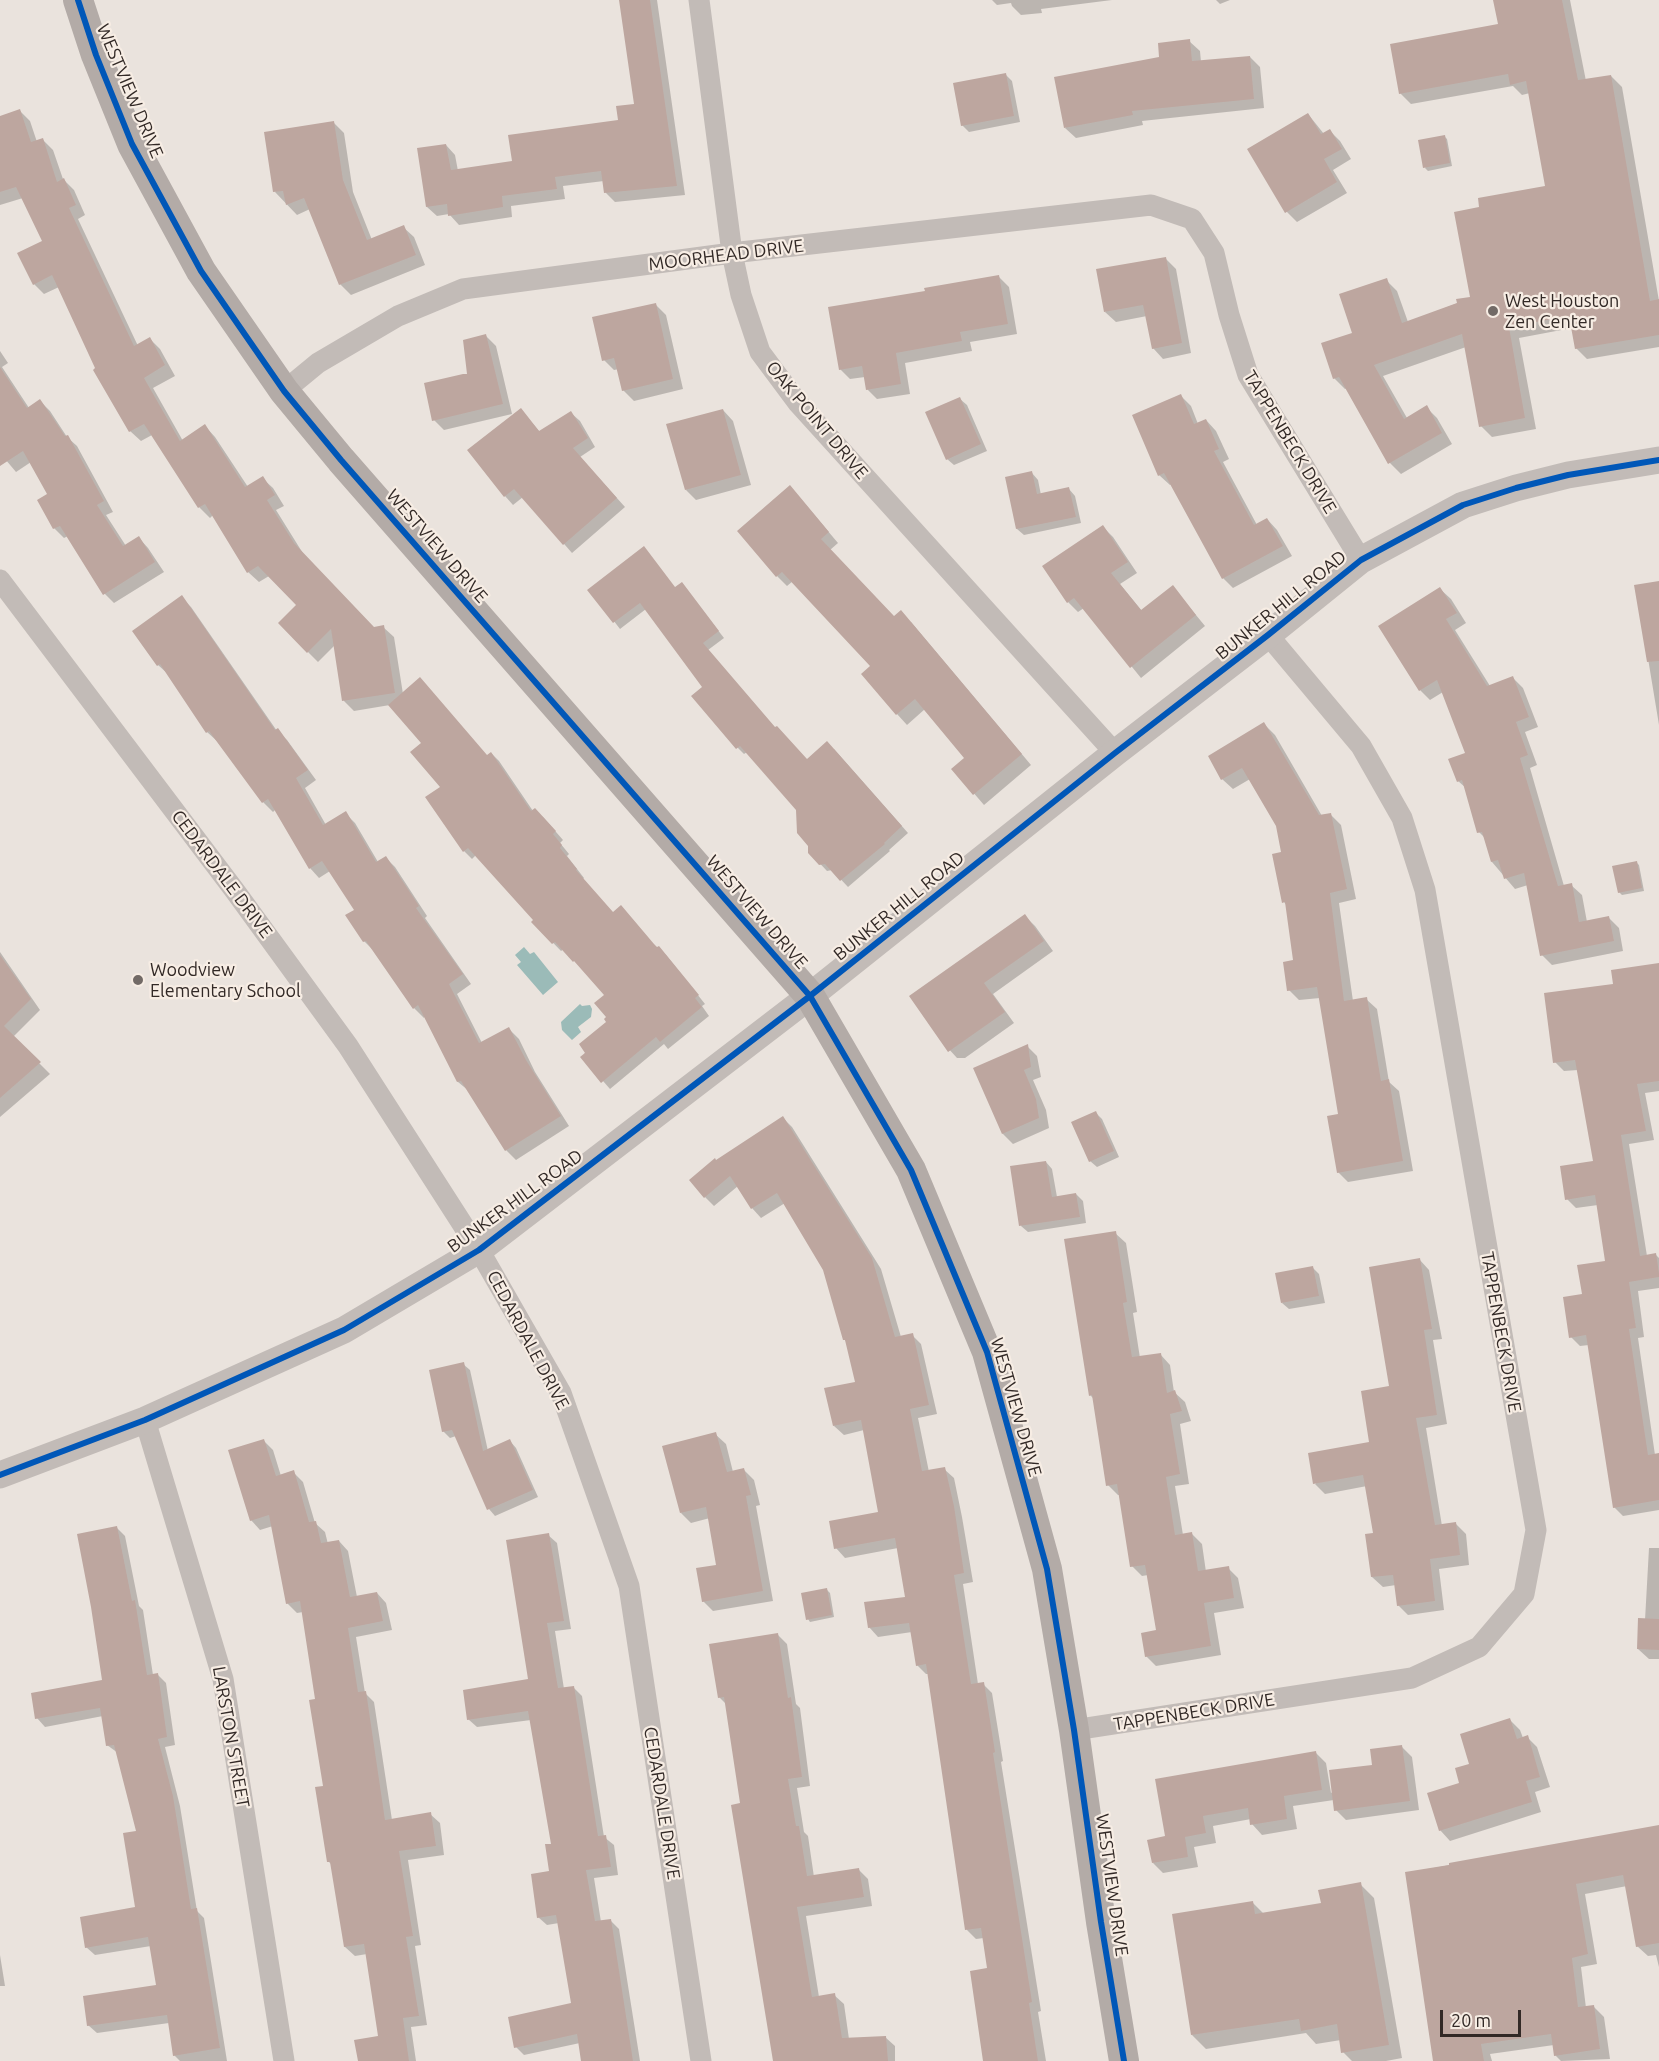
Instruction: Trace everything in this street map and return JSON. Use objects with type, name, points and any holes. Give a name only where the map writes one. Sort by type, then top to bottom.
[{"type":"main road","name":"WESTVIEW DRIVE","points":[[78,0],[96,55],[132,144],[201,270],[284,391],[341,460],[810,996],[911,1170],[987,1352],[1047,1569],[1124,2061]]},
{"type":"street","name":"OAK POINT DRIVE","points":[[699,0],[732,253],[741,296],[760,352],[798,403],[1115,753]]},
{"type":"street","name":"MOORHEAD DRIVE","points":[[284,391],[318,363],[398,316],[464,289],[732,253],[1151,205],[1192,219]]},
{"type":"street","name":"TAPPENBECK DRIVE","points":[[1192,219],[1214,253],[1229,315],[1248,375],[1361,560]]},
{"type":"street","name":"BUNKER HILL ROAD","points":[[0,1475],[145,1420],[344,1330],[479,1250],[810,996],[1115,753],[1268,636],[1361,560],[1463,505],[1568,475],[1659,460]]},
{"type":"street","name":"CEDARDALE DRIVE","points":[[0,580],[235,891],[341,1037],[479,1250],[561,1393],[629,1587],[701,2061]]},
{"type":"street","name":"TAPPENBECK DRIVE","points":[[1074,1730],[1412,1678],[1479,1647],[1524,1594],[1536,1530],[1425,890],[1402,818],[1361,746],[1268,636]]},
{"type":"street","name":"LARSTON STREET","points":[[145,1420],[223,1679],[284,2061]]},
{"type":"water","points":[[524,947],[530,954],[534,952],[558,982],[543,995],[517,965],[521,962],[515,955]]},
{"type":"water","points":[[580,1004],[590,1005],[591,1017],[578,1027],[581,1032],[572,1040],[562,1030],[561,1022]]},
{"type":"building","points":[[619,0],[650,0],[677,186],[604,193],[601,171],[555,177],[557,189],[502,196],[503,207],[448,216],[447,204],[426,207],[417,148],[446,144],[451,170],[512,161],[508,135],[618,120],[616,106],[634,104]]},
{"type":"building","points":[[1493,0],[1562,0],[1578,80],[1611,75],[1650,301],[1659,299],[1659,335],[1575,349],[1569,316],[1509,327],[1525,418],[1479,427],[1462,334],[1374,365],[1404,419],[1427,405],[1442,433],[1388,464],[1339,377],[1333,379],[1321,343],[1352,333],[1339,294],[1387,278],[1402,323],[1457,303],[1456,299],[1470,297],[1454,212],[1479,207],[1478,198],[1545,186],[1526,81],[1510,85],[1508,74],[1399,94],[1390,44],[1498,24]]},
{"type":"building","points":[[1190,39],[1192,61],[1250,56],[1254,99],[1132,111],[1133,115],[1064,128],[1054,77],[1159,57],[1158,43]]},
{"type":"building","points":[[1006,73],[1014,116],[961,126],[953,83]]},
{"type":"building","points":[[20,109],[31,142],[43,138],[57,182],[64,178],[76,205],[69,208],[134,346],[150,337],[165,365],[144,378],[180,441],[205,424],[245,487],[263,476],[275,495],[267,500],[294,543],[374,627],[384,625],[395,693],[342,701],[331,629],[307,653],[278,623],[296,605],[258,566],[247,573],[205,504],[198,508],[144,424],[129,432],[93,370],[95,368],[52,275],[33,285],[17,253],[42,241],[16,187],[0,192],[0,116]]},
{"type":"building","points":[[1308,113],[1321,134],[1330,129],[1342,149],[1324,159],[1337,182],[1285,213],[1247,149]]},
{"type":"building","points":[[334,121],[343,180],[367,240],[404,225],[416,255],[339,285],[304,198],[286,205],[283,191],[273,192],[264,132]]},
{"type":"building","points":[[1445,135],[1450,163],[1423,168],[1418,140]]},
{"type":"building","points":[[1166,257],[1182,343],[1152,349],[1143,305],[1104,312],[1096,269]]},
{"type":"building","points":[[999,275],[1008,324],[960,332],[962,341],[896,353],[901,384],[866,390],[862,366],[839,370],[828,307],[925,291],[924,288]]},
{"type":"building","points":[[656,303],[673,379],[622,391],[614,358],[602,361],[592,317]]},
{"type":"building","points":[[486,334],[503,404],[432,421],[424,383],[467,374],[463,340]]},
{"type":"building","points":[[0,367],[27,408],[40,399],[65,436],[68,435],[104,501],[97,505],[123,546],[139,536],[155,562],[103,595],[60,526],[53,529],[37,500],[47,494],[23,451],[0,466]]},
{"type":"building","points":[[1181,394],[1194,424],[1206,419],[1219,449],[1214,451],[1254,525],[1267,518],[1283,546],[1222,579],[1164,473],[1158,476],[1132,415]]},
{"type":"building","points":[[960,397],[981,444],[946,460],[925,412]]},
{"type":"building","points":[[521,408],[539,431],[571,411],[588,438],[573,448],[617,498],[563,545],[514,489],[504,497],[467,450]]},
{"type":"building","points":[[723,409],[741,475],[685,490],[666,424]]},
{"type":"building","points":[[1032,471],[1037,494],[1069,487],[1076,517],[1016,529],[1005,477]]},
{"type":"building","points":[[790,485],[829,532],[821,539],[894,616],[901,610],[1022,754],[973,795],[951,769],[964,758],[915,699],[896,715],[861,674],[870,666],[782,572],[776,577],[737,531]]},
{"type":"building","points":[[1103,525],[1128,562],[1111,573],[1141,610],[1173,585],[1196,615],[1130,668],[1074,598],[1067,603],[1042,566]]},
{"type":"building","points":[[644,546],[675,587],[682,582],[719,631],[703,643],[775,727],[777,726],[807,759],[827,741],[902,826],[885,844],[840,881],[825,864],[819,865],[808,853],[808,846],[797,833],[796,810],[740,746],[736,749],[691,696],[702,687],[640,603],[613,623],[587,590]]},
{"type":"building","points":[[1659,581],[1659,661],[1647,662],[1634,585]]},
{"type":"building","points":[[1440,587],[1457,613],[1446,619],[1487,686],[1513,676],[1529,717],[1516,722],[1528,755],[1520,758],[1558,886],[1572,883],[1579,922],[1609,916],[1614,941],[1540,956],[1524,873],[1504,879],[1498,860],[1491,862],[1482,832],[1477,833],[1462,780],[1457,782],[1448,759],[1465,753],[1437,680],[1419,691],[1378,626]]},
{"type":"building","points":[[182,595],[275,730],[278,728],[308,770],[296,778],[323,825],[346,811],[376,862],[386,856],[419,906],[416,908],[463,974],[449,984],[479,1043],[509,1027],[526,1060],[561,1116],[505,1151],[461,1081],[457,1082],[418,1005],[413,1009],[345,915],[354,910],[322,861],[309,869],[268,799],[262,803],[209,731],[206,733],[160,664],[157,666],[132,631]]},
{"type":"building","points":[[420,677],[487,755],[491,752],[531,811],[535,808],[556,831],[553,834],[562,845],[560,848],[576,870],[613,912],[621,905],[654,944],[659,946],[699,995],[695,998],[702,1007],[660,1042],[656,1037],[601,1083],[580,1057],[585,1053],[579,1044],[606,1022],[604,1019],[606,1017],[594,1003],[604,995],[555,942],[552,944],[531,922],[533,920],[468,848],[463,852],[425,797],[440,787],[410,752],[421,743],[388,705]]},
{"type":"building","points":[[1264,722],[1319,815],[1331,813],[1347,889],[1330,893],[1344,1001],[1367,997],[1381,1081],[1389,1079],[1403,1161],[1337,1173],[1327,1116],[1338,1114],[1317,987],[1287,991],[1283,962],[1293,960],[1285,902],[1282,903],[1272,854],[1281,852],[1276,826],[1242,768],[1221,780],[1208,756]]},
{"type":"building","points":[[1637,861],[1642,888],[1618,893],[1612,866]]},
{"type":"building","points":[[1025,914],[1044,941],[984,983],[1005,1012],[948,1052],[909,996]]},
{"type":"building","points":[[0,955],[31,999],[4,1026],[41,1062],[0,1098]]},
{"type":"building","points":[[1659,963],[1659,1081],[1637,1084],[1646,1131],[1621,1135],[1640,1256],[1656,1253],[1659,1273],[1659,1277],[1629,1282],[1636,1328],[1629,1329],[1648,1455],[1659,1453],[1659,1500],[1613,1508],[1586,1335],[1569,1338],[1563,1297],[1582,1294],[1577,1265],[1605,1261],[1595,1195],[1565,1200],[1560,1166],[1593,1161],[1575,1060],[1553,1063],[1544,993],[1613,984],[1611,970]]},
{"type":"building","points":[[1028,1044],[1031,1067],[1024,1070],[1036,1099],[1039,1118],[1002,1134],[973,1068]]},
{"type":"building","points":[[1096,1111],[1114,1151],[1089,1162],[1071,1122]]},
{"type":"building","points":[[783,1116],[872,1258],[895,1337],[913,1333],[929,1405],[910,1409],[922,1471],[945,1467],[954,1506],[964,1573],[954,1575],[971,1684],[984,1682],[1032,2002],[1029,2003],[1038,2061],[983,2061],[970,1971],[987,1968],[981,1928],[965,1930],[926,1664],[916,1666],[909,1623],[868,1628],[864,1602],[905,1597],[895,1538],[834,1549],[829,1521],[878,1512],[861,1420],[833,1426],[824,1388],[855,1382],[845,1340],[843,1340],[823,1270],[777,1193],[751,1209],[730,1176],[704,1198],[689,1180],[715,1158],[716,1160]]},
{"type":"building","points":[[1046,1161],[1052,1197],[1076,1193],[1080,1217],[1019,1226],[1010,1166]]},
{"type":"building","points":[[1116,1231],[1127,1302],[1123,1303],[1132,1357],[1161,1353],[1167,1393],[1175,1390],[1182,1411],[1170,1414],[1180,1474],[1166,1477],[1175,1535],[1192,1532],[1198,1571],[1229,1566],[1234,1598],[1204,1603],[1211,1646],[1145,1657],[1141,1633],[1156,1630],[1145,1565],[1130,1567],[1117,1484],[1106,1486],[1064,1239]]},
{"type":"building","points":[[1420,1258],[1432,1329],[1424,1330],[1437,1415],[1416,1418],[1435,1525],[1456,1522],[1460,1555],[1430,1559],[1435,1601],[1397,1606],[1393,1575],[1371,1577],[1365,1534],[1373,1533],[1363,1475],[1313,1484],[1308,1453],[1369,1442],[1361,1391],[1389,1386],[1369,1267]]},
{"type":"building","points":[[1313,1266],[1319,1296],[1281,1303],[1275,1273]]},
{"type":"building","points":[[464,1362],[483,1451],[510,1439],[533,1490],[487,1510],[452,1430],[442,1432],[429,1370]]},
{"type":"building","points":[[716,1432],[727,1472],[744,1468],[751,1495],[746,1496],[763,1591],[702,1602],[696,1568],[716,1565],[706,1507],[680,1513],[662,1446]]},
{"type":"building","points":[[264,1439],[276,1476],[294,1470],[309,1522],[316,1521],[321,1543],[339,1540],[350,1597],[377,1592],[383,1621],[348,1628],[358,1692],[366,1691],[385,1820],[431,1812],[436,1846],[399,1851],[413,1936],[406,1937],[419,2016],[403,2018],[409,2061],[358,2061],[354,2040],[378,2036],[364,1944],[344,1947],[330,1862],[327,1862],[315,1787],[323,1786],[309,1700],[315,1699],[300,1601],[286,1604],[269,1515],[250,1521],[228,1450]]},
{"type":"building","points":[[117,1526],[132,1601],[135,1600],[147,1675],[158,1673],[167,1737],[158,1739],[173,1796],[191,1909],[197,1908],[220,2048],[173,2056],[167,2015],[87,2026],[83,1996],[156,1985],[148,1937],[85,1948],[80,1917],[135,1907],[123,1833],[136,1831],[114,1745],[106,1746],[100,1708],[35,1719],[31,1693],[102,1680],[77,1534]]},
{"type":"building","points":[[549,1533],[564,1621],[547,1623],[558,1688],[574,1686],[598,1836],[606,1835],[611,1867],[586,1870],[595,1921],[611,1919],[633,2061],[581,2061],[577,2034],[514,2048],[508,2017],[571,2003],[556,1915],[537,1918],[531,1874],[549,1871],[545,1844],[551,1844],[528,1711],[467,1720],[463,1690],[528,1679],[506,1540]]},
{"type":"building","points":[[827,1588],[832,1615],[806,1620],[801,1593]]},
{"type":"building","points":[[1638,1618],[1659,1619],[1659,1650],[1637,1649]]},
{"type":"building","points":[[778,1633],[788,1698],[791,1697],[802,1777],[788,1779],[807,1876],[859,1868],[864,1897],[797,1907],[812,1997],[835,1993],[842,2038],[886,2036],[888,2061],[773,2061],[731,1805],[740,1803],[724,1697],[718,1698],[709,1644]]},
{"type":"building","points":[[1510,1718],[1517,1739],[1528,1735],[1540,1777],[1526,1781],[1532,1802],[1439,1831],[1427,1793],[1459,1783],[1455,1768],[1469,1764],[1460,1734]]},
{"type":"building","points":[[1402,1745],[1410,1801],[1334,1811],[1329,1770],[1372,1765],[1370,1749]]},
{"type":"building","points":[[1316,1751],[1322,1790],[1284,1796],[1287,1819],[1250,1825],[1248,1808],[1203,1816],[1206,1833],[1185,1837],[1188,1857],[1152,1863],[1147,1840],[1165,1836],[1155,1779]]},
{"type":"building","points":[[1659,1825],[1659,1943],[1636,1947],[1623,1875],[1576,1884],[1588,1954],[1572,1958],[1578,2007],[1594,2005],[1600,2049],[1554,2056],[1551,2034],[1481,2044],[1484,2061],[1433,2061],[1405,1872]]},
{"type":"building","points":[[1361,1882],[1389,2045],[1341,2053],[1337,2024],[1301,2031],[1299,2019],[1191,2035],[1172,1914],[1253,1901],[1255,1914],[1321,1903],[1318,1890]]},
{"type":"cycle path","points":[[78,0],[96,55],[132,144],[201,271],[284,391],[341,460],[810,996],[911,1170],[987,1352],[1047,1569],[1124,2061]]},
{"type":"cycle path","points":[[0,1475],[145,1420],[344,1330],[479,1250],[810,996],[1361,560],[1463,505],[1568,475],[1659,460]]},
{"type":"place","name":"West Houston Zen Center","points":[[1493,311]]},
{"type":"place","name":"Woodview Elementary School","points":[[138,980]]}]
